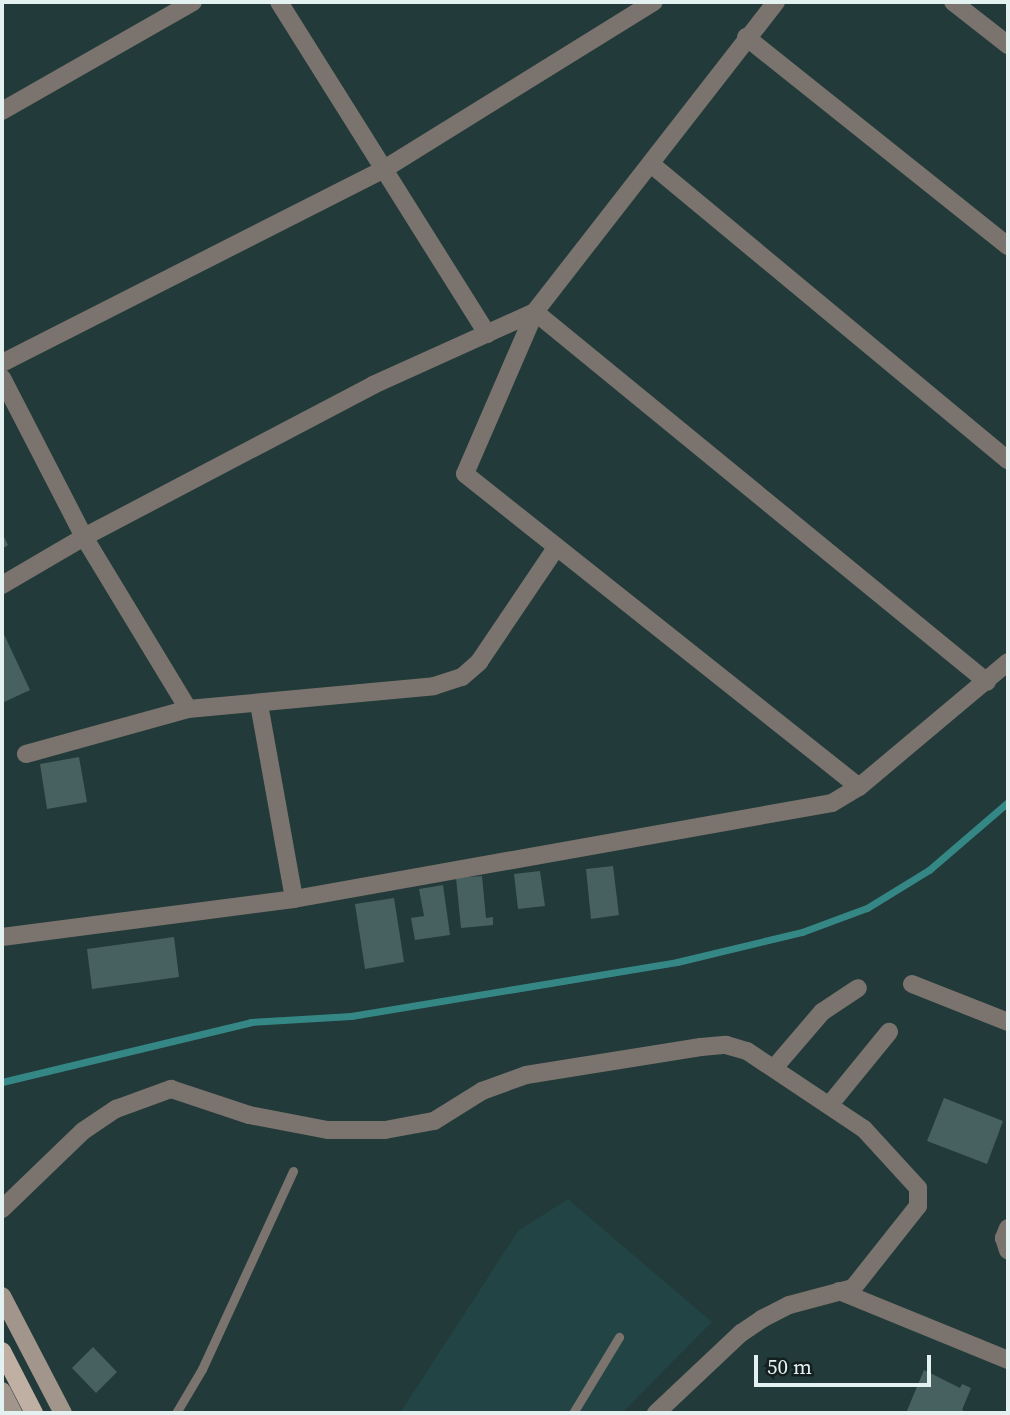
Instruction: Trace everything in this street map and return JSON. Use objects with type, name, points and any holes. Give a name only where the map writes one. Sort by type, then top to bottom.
[{"type":"main road","points":[[2,1296],[64,1413]]},
{"type":"main road","points":[[2,1351],[34,1413]]},
{"type":"main road","points":[[2,1391],[13,1413]]},
{"type":"street","points":[[2,111],[193,2]]},
{"type":"street","points":[[279,2],[382,171],[487,334]]},
{"type":"street","points":[[2,363],[382,171],[654,2]]},
{"type":"street","points":[[776,2],[746,37],[535,312],[465,474],[859,787]]},
{"type":"street","points":[[953,2],[1008,46]]},
{"type":"street","points":[[746,37],[1008,246]]},
{"type":"street","points":[[650,164],[1008,460]]},
{"type":"street","points":[[2,585],[84,537],[373,385],[535,312]]},
{"type":"street","points":[[535,312],[987,682]]},
{"type":"street","points":[[2,378],[84,537],[188,709]]},
{"type":"street","points":[[26,754],[188,709],[434,686],[461,677],[479,662],[556,548]]},
{"type":"street","points":[[2,937],[294,899],[832,803],[859,787],[1008,662]]},
{"type":"street","points":[[259,704],[294,899]]},
{"type":"street","points":[[912,984],[1008,1022]]},
{"type":"street","points":[[774,1068],[822,1012],[858,988]]},
{"type":"street","points":[[831,1104],[889,1032]]},
{"type":"street","points":[[2,1209],[83,1131],[116,1109],[171,1089],[249,1115],[288,1123],[328,1130],[385,1130],[434,1121],[506,1081],[614,1060],[726,1045],[747,1051],[831,1104],[864,1129],[918,1188],[920,1196],[863,1280],[839,1292],[789,1305],[752,1326],[656,1413]]},
{"type":"street","points":[[1008,1228],[1004,1238],[1008,1250]]},
{"type":"street","points":[[839,1292],[1008,1360]]},
{"type":"lane","points":[[176,1413],[202,1369],[293,1171]]},
{"type":"lane","points":[[573,1413],[619,1338]]},
{"type":"shaded area","points":[[568,1199],[712,1322],[622,1413],[400,1413],[518,1231]]},
{"type":"building","points":[[2,533],[8,545],[2,549]]},
{"type":"building","points":[[2,630],[30,690],[2,703]]},
{"type":"building","points":[[79,757],[87,802],[47,809],[40,764]]},
{"type":"building","points":[[613,866],[619,915],[591,919],[586,869]]},
{"type":"building","points":[[540,871],[545,906],[518,909],[514,874]]},
{"type":"building","points":[[482,876],[486,918],[493,917],[493,925],[461,928],[456,878]]},
{"type":"building","points":[[443,885],[450,935],[415,940],[411,918],[424,916],[419,889]]},
{"type":"building","points":[[394,898],[404,962],[365,969],[355,904]]},
{"type":"building","points":[[174,937],[179,977],[92,989],[87,949]]},
{"type":"building","points":[[944,1098],[1003,1121],[987,1164],[927,1141]]},
{"type":"building","points":[[93,1347],[117,1372],[96,1393],[72,1368]]},
{"type":"building","points":[[924,1370],[960,1388],[962,1384],[971,1388],[962,1410],[970,1413],[906,1413]]},
{"type":"waterway","points":[[2,1082],[251,1022],[351,1016],[677,962],[802,932],[867,908],[929,870],[1008,802]]}]
